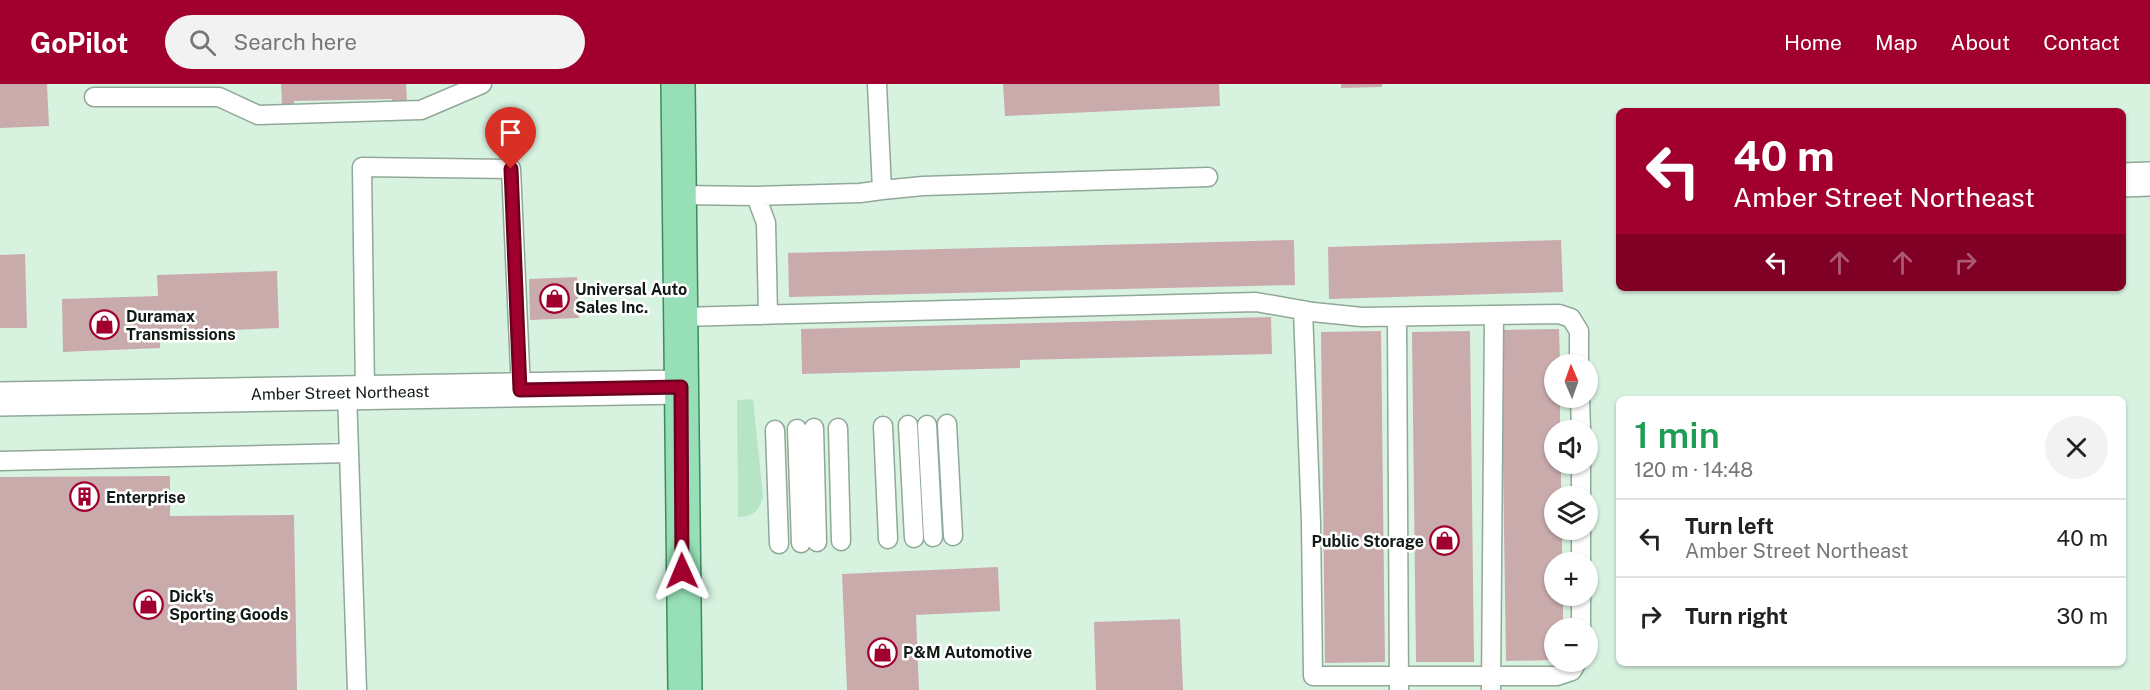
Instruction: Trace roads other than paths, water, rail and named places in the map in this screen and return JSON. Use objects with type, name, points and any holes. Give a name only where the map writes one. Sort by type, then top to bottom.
[{"type":"main road","points":[[678,84],[685,690]]},
{"type":"street","points":[[2126,180],[2150,179]]},
{"type":"street","name":"Amber Street Northeast","points":[[0,399],[681,387]]},
{"type":"lane","points":[[94,98],[219,97],[258,115],[409,111],[421,110],[482,84]]},
{"type":"lane","points":[[877,84],[882,190]]},
{"type":"lane","points":[[357,690],[349,453],[356,393],[362,167],[511,169],[520,390]]},
{"type":"lane","points":[[680,195],[756,196],[860,193],[923,186],[1208,177]]},
{"type":"lane","points":[[756,196],[766,224],[768,315]]},
{"type":"lane","points":[[681,318],[1256,302],[1362,317],[1558,314],[1571,318],[1579,331],[1579,354]]},
{"type":"lane","points":[[1303,310],[1311,523],[1313,683],[1491,683],[1557,676],[1569,672]]},
{"type":"lane","points":[[1491,683],[1494,315]]},
{"type":"lane","points":[[1397,316],[1399,683]]},
{"type":"lane","points":[[927,424],[933,537]]},
{"type":"lane","points":[[947,424],[953,536]]},
{"type":"lane","points":[[908,425],[914,538]]},
{"type":"lane","points":[[883,426],[888,539]]},
{"type":"lane","points":[[838,428],[841,541]]},
{"type":"lane","points":[[805,429],[809,542]]},
{"type":"lane","points":[[775,430],[778,544]]},
{"type":"lane","points":[[0,461],[349,453]]},
{"type":"place","name":"Universal Auto Sales Inc.","points":[[554,298]]},
{"type":"place","name":"Duramax Transmissions","points":[[105,325]]},
{"type":"place","name":"Enterprise","points":[[85,497]]},
{"type":"place","name":"Public Storage","points":[[1445,541]]},
{"type":"place","name":"Dick's Sporting Goods","points":[[148,605]]},
{"type":"place","name":"P&M Automotive","points":[[882,652]]}]
